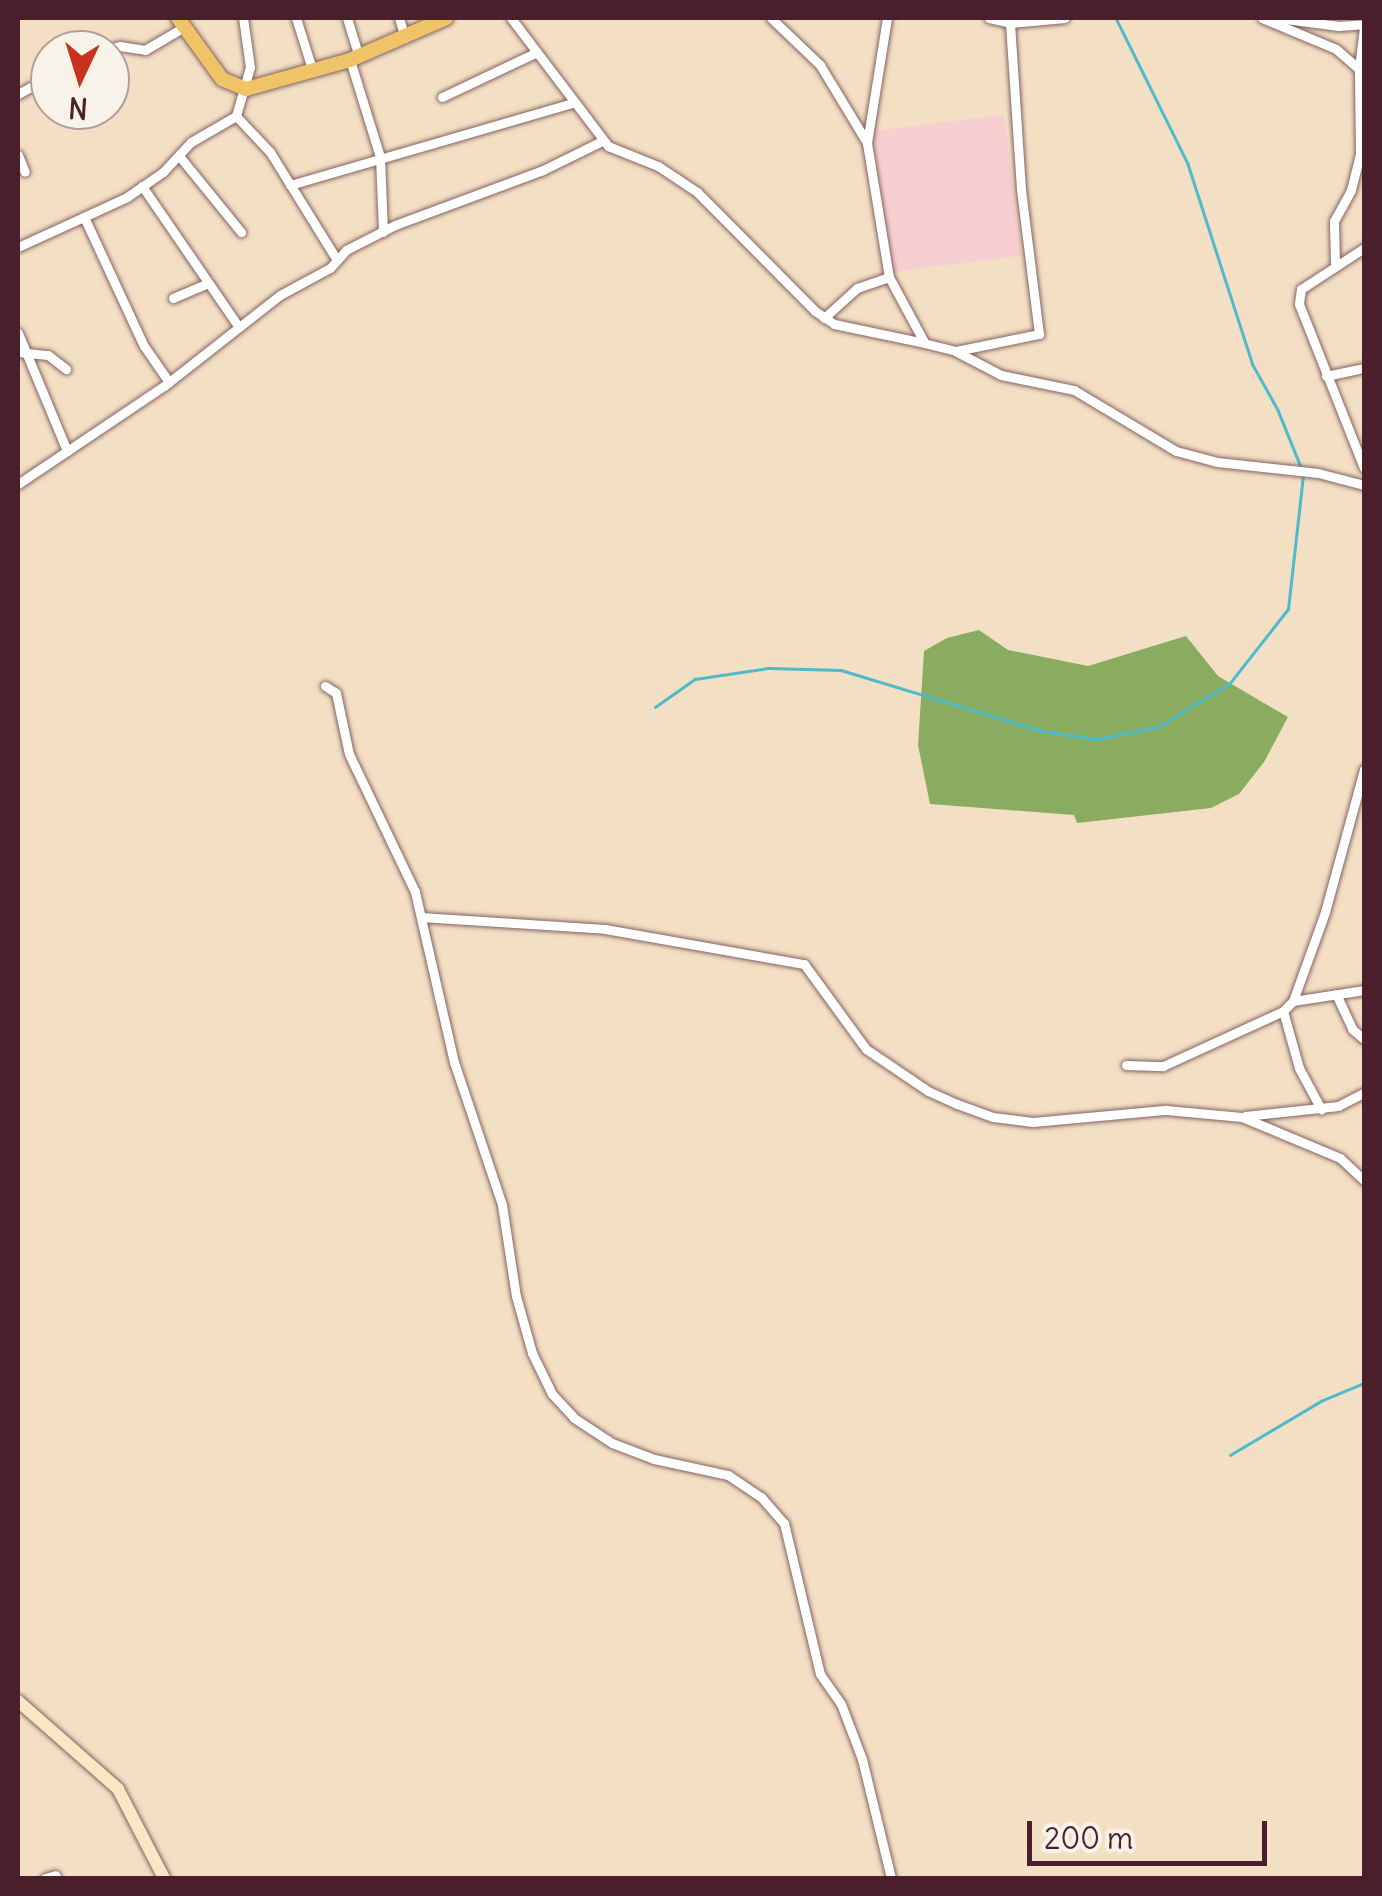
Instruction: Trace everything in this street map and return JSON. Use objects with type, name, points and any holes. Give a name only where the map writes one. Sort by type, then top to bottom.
[{"type":"highway","points":[[181,22],[222,79],[246,89],[354,58],[446,18]]},
{"type":"main road","points":[[18,1701],[118,1789],[164,1878]]},
{"type":"street","points":[[18,248],[142,186],[180,157],[191,142],[236,116],[250,67],[243,18]]},
{"type":"street","points":[[296,18],[313,72]]},
{"type":"street","points":[[347,18],[380,157],[383,232]]},
{"type":"street","points":[[399,18],[405,38]]},
{"type":"street","points":[[511,18],[602,140],[658,166],[698,192],[824,318],[861,334],[956,352],[1000,375],[1074,390],[1176,451],[1364,486]]},
{"type":"street","points":[[772,18],[820,65],[867,143]]},
{"type":"street","points":[[887,18],[867,143],[889,277],[924,343]]},
{"type":"street","points":[[988,18],[1010,23],[1065,18]]},
{"type":"street","points":[[1262,18],[1336,50],[1362,71]]},
{"type":"street","points":[[1278,18],[1347,22],[1364,27],[1360,155],[1352,190],[1334,221],[1335,263]]},
{"type":"street","points":[[130,48],[145,50],[181,22]]},
{"type":"street","points":[[956,352],[1039,334],[1021,189],[1010,23]]},
{"type":"street","points":[[442,96],[537,52]]},
{"type":"street","points":[[290,185],[573,103]]},
{"type":"street","points":[[236,116],[270,152],[336,260]]},
{"type":"street","points":[[18,484],[169,382],[346,250],[543,170],[602,140]]},
{"type":"street","points":[[18,155],[26,172]]},
{"type":"street","points":[[180,157],[241,232]]},
{"type":"street","points":[[142,186],[239,327]]},
{"type":"street","points":[[84,218],[144,346],[169,382]]},
{"type":"street","points":[[1364,248],[1301,288],[1299,304],[1364,468]]},
{"type":"street","points":[[824,318],[857,288],[889,277]]},
{"type":"street","points":[[172,298],[208,283]]},
{"type":"street","points":[[18,333],[21,351],[67,451]]},
{"type":"street","points":[[21,351],[48,355],[66,368]]},
{"type":"street","points":[[1326,376],[1364,368]]},
{"type":"street","points":[[324,686],[336,693],[349,754],[398,850],[421,918],[454,1062],[502,1205],[516,1296],[545,1380],[574,1418],[612,1443],[654,1459],[728,1475],[761,1497],[784,1522],[820,1674],[840,1704],[862,1760],[891,1878]]},
{"type":"street","points":[[1126,1066],[1163,1066],[1283,1011],[1293,1001],[1325,912],[1364,769]]},
{"type":"street","points":[[421,918],[605,929],[804,964],[866,1050],[928,1092],[993,1118],[1033,1122],[1166,1110],[1242,1117],[1322,1109],[1364,1093]]},
{"type":"street","points":[[1293,1001],[1364,990]]},
{"type":"street","points":[[1336,994],[1352,1029],[1364,1039]]},
{"type":"street","points":[[1283,1011],[1299,1068],[1322,1109]]},
{"type":"street","points":[[1242,1117],[1316,1146],[1364,1180]]},
{"type":"shaded area","points":[[1004,115],[1021,256],[890,272],[873,131]]},
{"type":"green space","points":[[979,630],[1008,650],[1088,666],[1186,636],[1218,676],[1288,717],[1264,762],[1239,794],[1211,808],[1077,823],[1074,815],[930,804],[918,745],[924,651],[947,638]]},
{"type":"waterway","points":[[1116,18],[1188,164],[1253,365],[1278,410],[1301,467]]},
{"type":"waterway","points":[[655,707],[695,679],[769,668],[841,670],[1042,731],[1096,739],[1158,727],[1230,683],[1288,609],[1303,475]]},
{"type":"waterway","points":[[1230,1455],[1321,1401],[1364,1383]]}]
